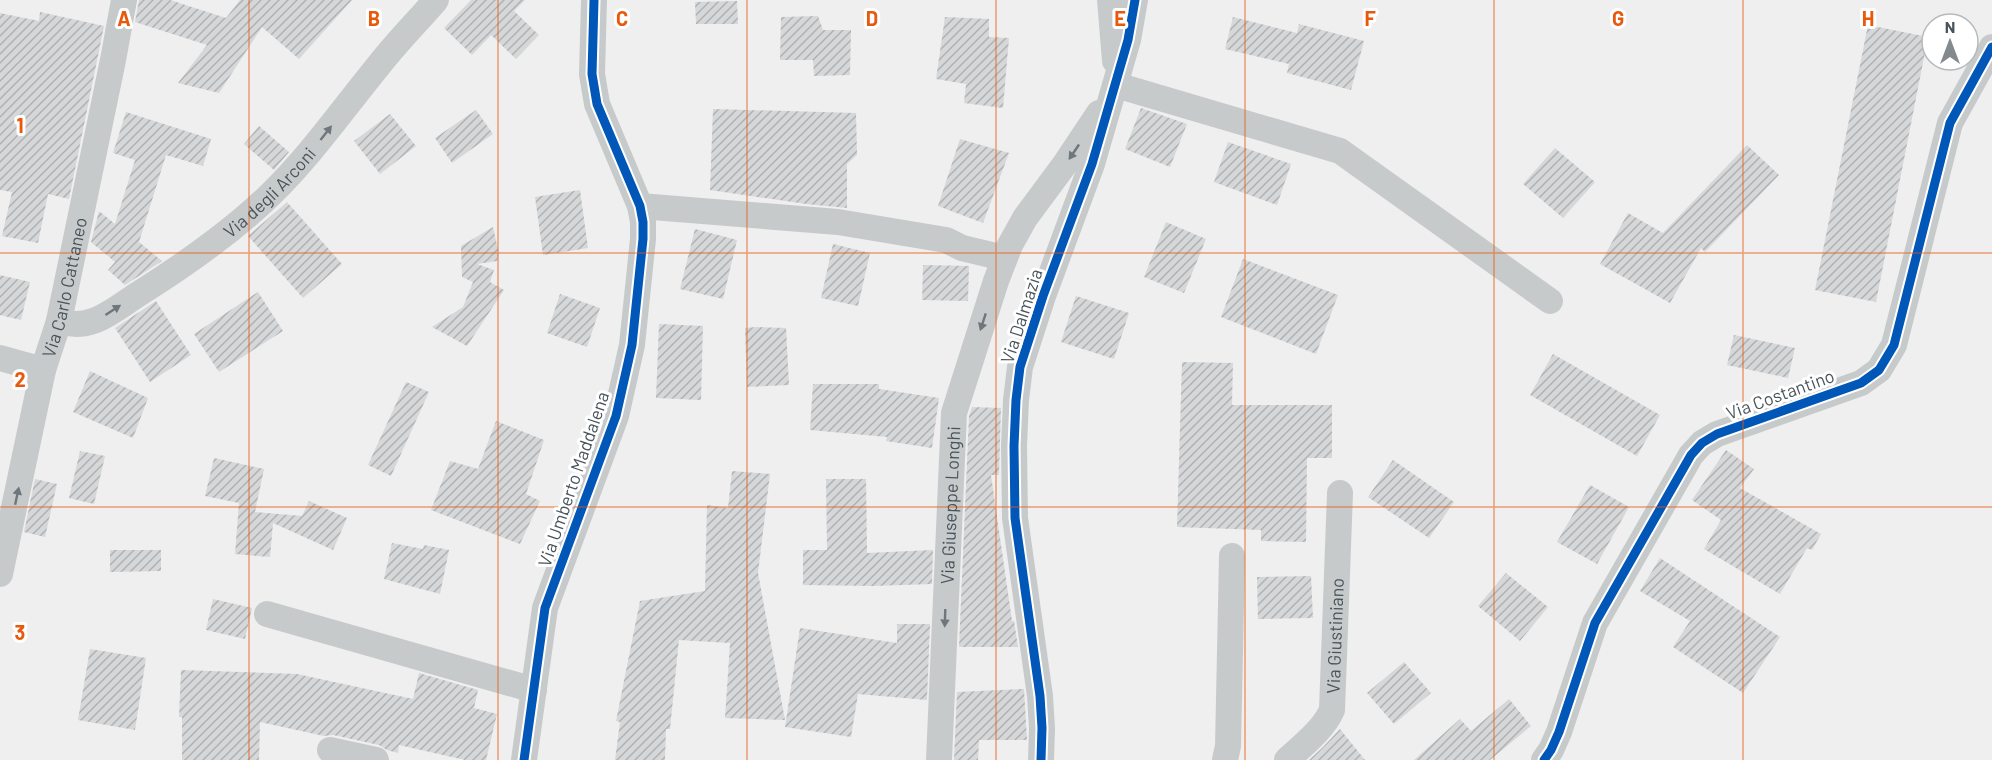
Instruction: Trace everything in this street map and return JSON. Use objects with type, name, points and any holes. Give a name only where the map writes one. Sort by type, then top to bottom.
[{"type":"street","name":"Via Carlo Cattaneo","points":[[0,574],[43,370],[58,321],[124,0]]},
{"type":"street","name":"Via degli Arconi","points":[[58,321],[75,325],[94,322],[170,274],[270,196],[303,162],[380,63],[436,0]]},
{"type":"street","name":"Via Umberto Maddalena","points":[[524,760],[545,608],[616,416],[632,345],[643,239],[640,206],[597,104],[592,74],[594,0]]},
{"type":"street","points":[[1110,0],[1116,85],[1340,151],[1550,302]]},
{"type":"street","name":"Via Dalmazia","points":[[1041,760],[1040,696],[1015,518],[1014,446],[1020,366],[1092,164],[1128,40],[1135,0]]},
{"type":"street","name":"Via Costantino","points":[[1544,760],[1559,732],[1595,623],[1691,454],[1702,443],[1717,434],[1860,383],[1879,370],[1894,345],[1950,123],[1992,47]]},
{"type":"street","name":"Via Giuseppe Longhi","points":[[939,760],[954,413],[1004,258],[1024,218],[1065,164],[1116,85]]},
{"type":"street","points":[[640,206],[838,222],[946,240],[962,249],[1004,258]]},
{"type":"street","points":[[0,358],[43,370]]},
{"type":"street","name":"Via Giustiniano","points":[[1287,760],[1319,730],[1332,710],[1340,493]]},
{"type":"street","points":[[1225,760],[1228,746],[1232,556]]},
{"type":"street","points":[[267,614],[534,690]]},
{"type":"street","points":[[330,750],[376,760]]},
{"type":"building","points":[[139,0],[170,0],[226,18],[240,0],[352,0],[299,59],[262,27],[219,93],[178,83],[207,45],[135,22]]},
{"type":"building","points":[[471,0],[525,0],[514,11],[539,35],[516,59],[491,35],[472,55],[444,28]]},
{"type":"building","points":[[737,1],[738,24],[696,24],[695,2]]},
{"type":"building","points":[[40,12],[104,26],[69,199],[48,194],[38,243],[2,236],[12,192],[0,190],[0,13],[39,21]]},
{"type":"building","points":[[818,16],[823,30],[851,30],[850,75],[814,76],[813,60],[780,60],[781,17]]},
{"type":"building","points":[[945,17],[989,19],[989,37],[1009,38],[1003,108],[964,103],[966,84],[936,79]]},
{"type":"building","points":[[1233,17],[1297,33],[1299,24],[1364,41],[1351,90],[1287,73],[1289,64],[1225,49]]},
{"type":"building","points":[[1868,25],[1920,35],[1921,72],[1876,302],[1815,290]]},
{"type":"building","points":[[1141,108],[1187,124],[1170,167],[1125,149]]},
{"type":"building","points":[[713,109],[856,113],[857,155],[847,164],[847,208],[710,190]]},
{"type":"building","points":[[476,110],[493,134],[452,163],[435,138]]},
{"type":"building","points":[[126,112],[211,139],[203,166],[166,155],[139,242],[162,261],[125,285],[108,270],[115,262],[91,242],[99,211],[115,224],[135,160],[113,153]]},
{"type":"building","points":[[390,114],[416,146],[380,174],[354,141]]},
{"type":"building","points":[[259,126],[289,152],[274,170],[244,144]]},
{"type":"building","points":[[960,139],[1009,153],[983,223],[938,206]]},
{"type":"building","points":[[1228,142],[1291,164],[1277,205],[1214,182]]},
{"type":"building","points":[[1747,145],[1779,175],[1705,252],[1701,248],[1670,303],[1600,264],[1628,213],[1663,233]]},
{"type":"building","points":[[1555,148],[1595,182],[1563,218],[1523,184]]},
{"type":"building","points":[[580,190],[588,248],[543,255],[535,197]]},
{"type":"building","points":[[287,202],[342,264],[303,298],[248,236]]},
{"type":"building","points":[[1166,222],[1206,239],[1184,293],[1144,277]]},
{"type":"building","points":[[493,227],[499,254],[497,261],[477,264],[494,270],[490,282],[504,290],[467,346],[432,327],[463,307],[473,282],[462,277],[461,246]]},
{"type":"building","points":[[695,229],[737,240],[723,299],[680,289]]},
{"type":"building","points":[[833,244],[870,253],[858,306],[821,298]]},
{"type":"building","points":[[1243,259],[1338,295],[1316,354],[1221,317]]},
{"type":"building","points":[[923,265],[969,266],[968,301],[922,300]]},
{"type":"building","points":[[0,275],[30,282],[21,320],[0,315]]},
{"type":"building","points":[[258,292],[283,331],[219,372],[194,334]]},
{"type":"building","points":[[560,294],[600,308],[587,347],[547,333]]},
{"type":"building","points":[[1076,296],[1129,313],[1114,359],[1061,342]]},
{"type":"building","points":[[156,301],[191,355],[150,382],[115,328]]},
{"type":"building","points":[[659,324],[703,326],[701,400],[656,398]]},
{"type":"building","points":[[745,328],[786,328],[789,385],[747,387]]},
{"type":"building","points":[[1734,335],[1795,348],[1788,378],[1727,365]]},
{"type":"building","points":[[1553,354],[1660,415],[1637,456],[1530,395]]},
{"type":"building","points":[[1182,362],[1233,363],[1232,405],[1332,405],[1332,458],[1307,458],[1306,542],[1261,541],[1261,530],[1177,527]]},
{"type":"building","points":[[90,371],[148,398],[133,438],[73,412]]},
{"type":"building","points":[[406,382],[429,392],[391,476],[368,465]]},
{"type":"building","points":[[813,384],[879,384],[879,389],[939,398],[932,448],[886,441],[887,437],[810,430]]},
{"type":"building","points":[[972,407],[1001,408],[999,475],[991,475],[1012,621],[1014,621],[1018,647],[959,647],[969,416]]},
{"type":"building","points":[[496,421],[544,440],[526,494],[540,501],[520,544],[431,510],[450,461],[478,469]]},
{"type":"building","points":[[1726,450],[1754,469],[1740,488],[1821,534],[1812,550],[1807,548],[1780,594],[1704,549],[1721,520],[1692,500]]},
{"type":"building","points":[[80,451],[105,456],[94,504],[69,498]]},
{"type":"building","points":[[214,458],[264,469],[255,512],[302,516],[309,501],[347,518],[333,550],[273,523],[270,557],[235,554],[239,503],[205,496]]},
{"type":"building","points":[[1393,460],[1454,502],[1429,538],[1368,497]]},
{"type":"building","points":[[732,471],[770,474],[758,573],[785,720],[725,718],[730,643],[679,640],[670,729],[666,729],[665,760],[615,760],[620,722],[616,721],[640,601],[705,591],[707,505],[728,508]]},
{"type":"building","points":[[35,479],[57,484],[45,537],[24,532]]},
{"type":"building","points":[[826,479],[866,479],[867,553],[933,550],[932,584],[803,585],[803,550],[827,550]]},
{"type":"building","points":[[1590,485],[1629,507],[1597,564],[1557,542]]},
{"type":"building","points":[[392,543],[423,549],[424,545],[449,550],[440,594],[384,579]]},
{"type":"building","points":[[110,550],[161,550],[161,571],[110,572]]},
{"type":"building","points":[[1660,558],[1780,637],[1743,693],[1673,647],[1690,621],[1640,591]]},
{"type":"building","points":[[1506,573],[1548,607],[1520,641],[1478,606]]},
{"type":"building","points":[[1311,576],[1313,618],[1258,619],[1257,577]]},
{"type":"building","points":[[213,599],[252,608],[245,639],[206,630]]},
{"type":"building","points":[[897,624],[930,624],[927,700],[858,694],[851,737],[785,727],[800,628],[897,643]]},
{"type":"building","points":[[90,649],[146,658],[135,730],[78,720]]},
{"type":"building","points":[[1404,662],[1431,693],[1394,724],[1367,693]]},
{"type":"building","points":[[181,670],[297,674],[413,699],[419,673],[478,690],[474,708],[497,714],[486,760],[465,760],[399,745],[398,753],[379,745],[260,722],[259,760],[182,760],[182,717],[179,717]]},
{"type":"building","points":[[1024,689],[1027,740],[979,740],[978,760],[954,760],[957,692]]},
{"type":"building","points":[[1509,699],[1531,726],[1490,760],[1414,760],[1460,719],[1471,731]]},
{"type":"building","points":[[1340,729],[1365,760],[1309,760],[1323,747]]},
{"type":"cycle path","points":[[524,760],[545,608],[616,416],[632,345],[643,239],[640,206],[597,104],[592,74],[594,0]]},
{"type":"cycle path","points":[[1041,760],[1040,696],[1015,518],[1014,446],[1020,367],[1043,296],[1092,164],[1128,40],[1135,0]]},
{"type":"cycle path","points":[[1544,760],[1559,732],[1595,623],[1691,455],[1702,443],[1717,434],[1861,383],[1879,370],[1894,345],[1950,123],[1992,47]]}]
